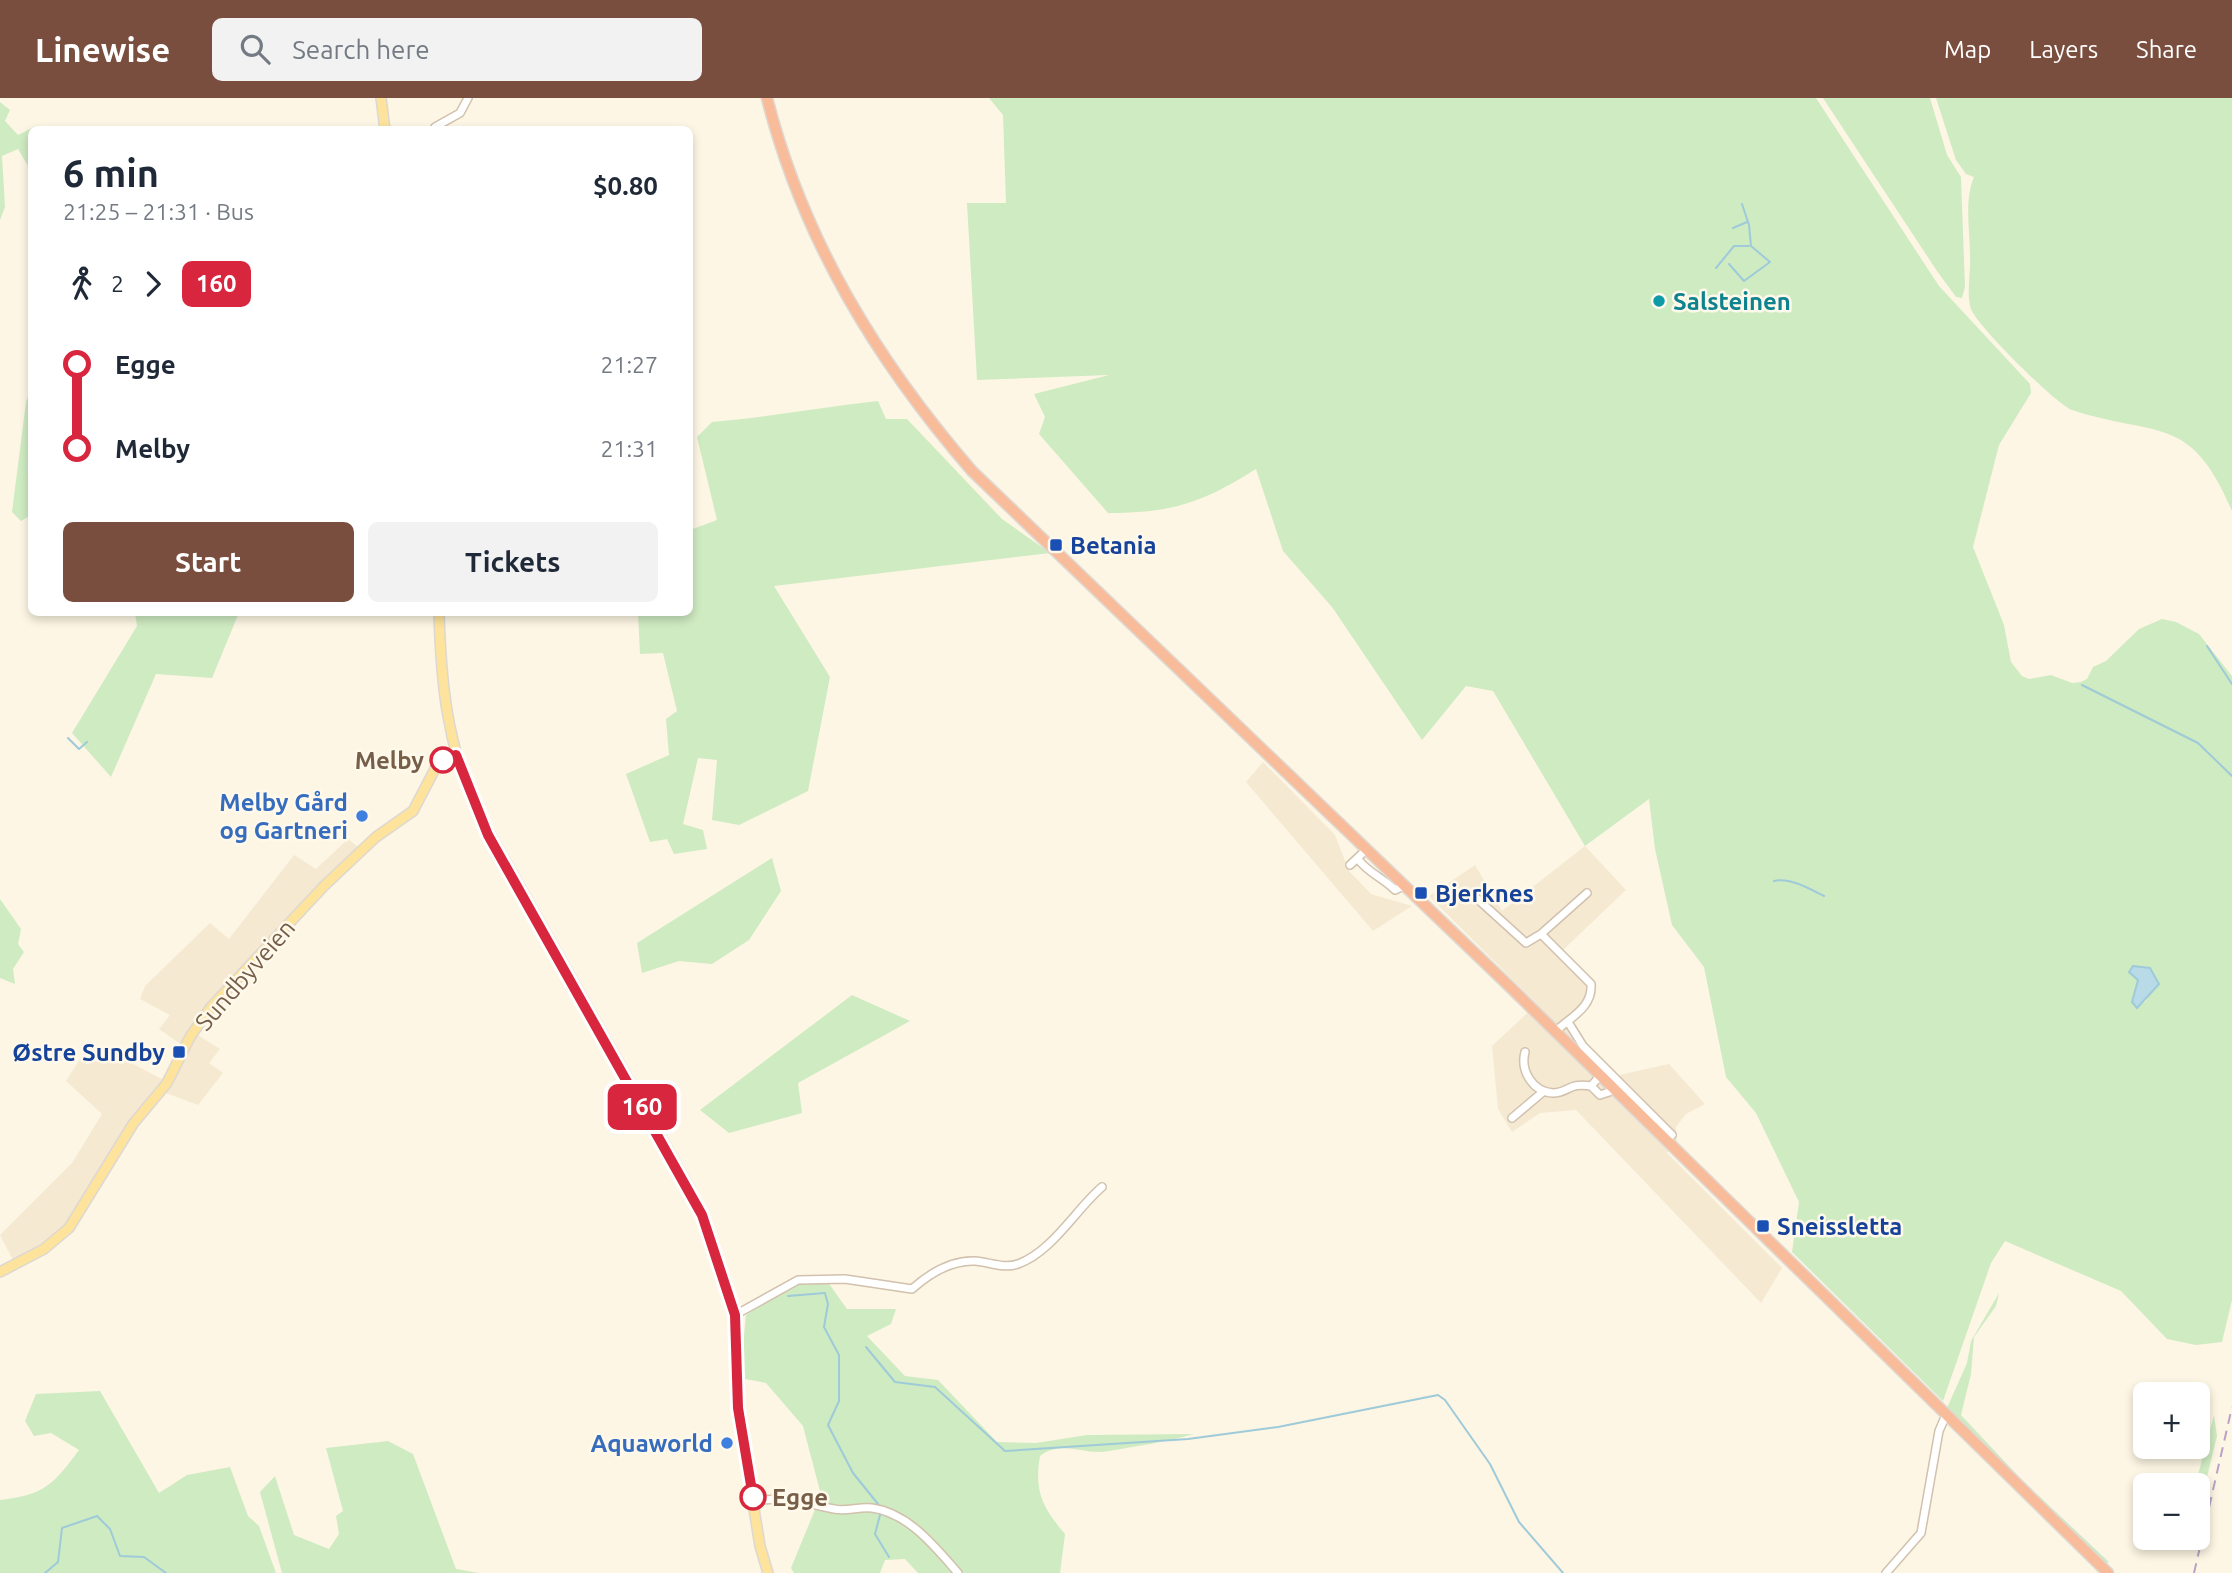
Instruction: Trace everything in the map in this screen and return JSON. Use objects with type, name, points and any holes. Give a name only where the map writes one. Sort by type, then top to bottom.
[{"type":"highway","points":[[767,98],[794,183],[827,260],[875,346],[923,414],[972,471],[1601,1074],[2108,1573]]},
{"type":"main road","points":[[382,98],[385,126]]},
{"type":"main road","points":[[439,616],[440,671],[456,755],[494,846],[698,1205],[735,1315],[738,1408],[760,1546],[768,1573]]},
{"type":"main road","name":"Sundbyveien","points":[[0,1272],[44,1250],[69,1228],[133,1125],[167,1083],[190,1037],[211,1007],[324,886],[376,837],[413,811],[436,767],[456,755]]},
{"type":"street","points":[[437,126],[460,113],[468,98]]},
{"type":"street","points":[[1350,865],[1367,849]]},
{"type":"street","points":[[1358,859],[1365,868],[1379,874],[1395,890],[1405,885]]},
{"type":"street","points":[[1472,894],[1523,942],[1530,942],[1587,892]]},
{"type":"street","points":[[1541,934],[1591,984],[1592,993],[1588,1003],[1556,1031]]},
{"type":"street","points":[[1568,1022],[1583,1046],[1672,1135]]},
{"type":"street","points":[[1525,1052],[1524,1060],[1529,1080],[1545,1091],[1557,1093],[1575,1084],[1591,1086],[1597,1094],[1609,1092]]},
{"type":"street","points":[[1591,1086],[1601,1074]]},
{"type":"street","points":[[1512,1118],[1545,1091]]},
{"type":"street","points":[[735,1315],[797,1280],[845,1279],[912,1289],[952,1264],[975,1261],[1019,1264],[1047,1243],[1102,1186]]},
{"type":"street","points":[[1886,1573],[1915,1542],[1924,1527],[1939,1431],[1946,1415]]},
{"type":"street","points":[[754,1501],[779,1498],[807,1500],[836,1510],[877,1509],[926,1537],[958,1573]]},
{"type":"shaded area","points":[[1263,762],[1335,835],[1349,871],[1371,894],[1412,906],[1373,931],[1246,782]]},
{"type":"shaded area","points":[[348,839],[361,849],[193,1032],[220,1049],[209,1063],[223,1073],[198,1105],[158,1090],[86,1199],[56,1236],[14,1262],[0,1235],[72,1163],[102,1114],[66,1081],[91,1042],[162,1079],[182,1045],[159,1029],[170,1015],[140,999],[145,986],[210,923],[229,939],[294,855],[316,869]]},
{"type":"shaded area","points":[[1585,846],[1626,890],[1563,950],[1594,982],[1595,993],[1591,1005],[1573,1024],[1586,1046],[1619,1075],[1669,1064],[1705,1104],[1686,1114],[1676,1127],[1677,1142],[1667,1153],[1782,1268],[1761,1303],[1576,1110],[1540,1113],[1512,1132],[1498,1109],[1492,1046],[1537,1004],[1429,896],[1475,865],[1502,911]]},
{"type":"green space","points":[[989,98],[1816,98],[1939,286],[2030,384],[2031,393],[1999,445],[1973,547],[2004,625],[2011,662],[2022,676],[2029,679],[2051,675],[2072,683],[2081,682],[2087,679],[2093,667],[2106,661],[2139,629],[2162,619],[2176,622],[2199,634],[2232,676],[2232,1300],[2222,1342],[2196,1345],[2167,1339],[2121,1291],[2005,1241],[1991,1263],[1943,1401],[1792,1252],[1799,1202],[1756,1113],[1726,1077],[1704,967],[1672,925],[1655,849],[1649,799],[1585,846],[1493,691],[1466,686],[1422,740],[1332,607],[1283,551],[1256,469],[1219,490],[1186,504],[1151,511],[1108,513],[1039,434],[1045,417],[1034,394],[1109,375],[977,380],[967,203],[1006,203],[1003,115]],"holes":[[[2133,966],[2148,967],[2158,981],[2145,1002],[2137,988],[2138,980],[2129,971]]]},
{"type":"green space","points":[[1823,98],[1930,98],[1947,155],[1961,177],[1965,287],[1962,298],[1956,297],[1937,271]]},
{"type":"green space","points":[[1936,98],[2232,98],[2232,511],[2217,479],[2201,457],[2185,443],[2149,428],[2072,410],[2063,405],[2001,347],[1976,318],[1971,309],[1969,290],[1968,206],[1974,177],[1966,174],[1956,160]]},
{"type":"green space","points":[[0,102],[10,110],[5,121],[18,135],[28,130],[28,166],[18,149],[2,156],[5,207],[0,220]]},
{"type":"green space","points":[[28,397],[28,517],[21,521],[12,512]]},
{"type":"green space","points":[[878,401],[886,419],[907,419],[1002,519],[1050,553],[774,586],[830,677],[808,791],[739,825],[712,820],[717,760],[698,758],[683,824],[703,830],[707,849],[674,854],[667,839],[650,842],[626,774],[669,755],[666,719],[677,711],[663,653],[640,654],[638,616],[693,616],[693,529],[717,520],[697,437],[712,422]]},
{"type":"green space","points":[[135,616],[238,616],[212,678],[156,674],[111,777],[72,733],[137,626]]},
{"type":"green space","points":[[772,858],[781,891],[749,940],[712,964],[679,961],[642,973],[637,943]]},
{"type":"green space","points":[[0,899],[21,929],[18,944],[24,952],[13,969],[15,984],[0,978]]},
{"type":"green space","points":[[852,995],[910,1021],[798,1083],[802,1113],[729,1133],[700,1110]]},
{"type":"green space","points":[[827,1281],[847,1309],[896,1309],[891,1324],[867,1336],[905,1376],[938,1380],[997,1442],[1036,1443],[1087,1435],[1194,1434],[1109,1451],[1065,1448],[1048,1451],[1040,1456],[1039,1489],[1045,1507],[1065,1534],[1060,1573],[918,1573],[905,1559],[885,1560],[880,1573],[794,1573],[791,1568],[821,1495],[803,1426],[766,1383],[740,1378],[746,1315],[797,1282]]},
{"type":"green space","points":[[1999,1293],[1996,1306],[1974,1337],[1971,1374],[1961,1415],[2021,1479],[2109,1562],[2106,1563],[1947,1408],[1967,1363],[1971,1341]]},
{"type":"green space","points":[[100,1391],[159,1493],[187,1475],[230,1467],[248,1516],[259,1526],[276,1573],[0,1573],[0,1500],[27,1495],[46,1486],[62,1472],[79,1450],[51,1433],[34,1436],[25,1421],[36,1394]]},
{"type":"green space","points":[[2214,1415],[2217,1436],[2208,1473],[2198,1473],[2202,1459],[2210,1459],[2210,1430]]},
{"type":"green space","points":[[388,1441],[413,1454],[456,1569],[479,1573],[282,1573],[260,1492],[275,1476],[294,1535],[329,1549],[339,1534],[336,1516],[343,1511],[326,1448]]},
{"type":"water","points":[[2133,966],[2150,968],[2159,984],[2137,1008],[2132,1002],[2138,980],[2129,972]]},
{"type":"waterway","points":[[1729,264],[1744,281],[1770,262],[1751,246],[1749,225],[1742,204]]},
{"type":"waterway","points":[[1733,228],[1747,222]]},
{"type":"waterway","points":[[1716,268],[1734,246],[1749,246]]},
{"type":"waterway","points":[[2207,646],[2232,684]]},
{"type":"waterway","points":[[2082,685],[2198,743],[2232,776]]},
{"type":"waterway","points":[[68,738],[79,749],[87,742]]},
{"type":"waterway","points":[[1774,881],[1793,882],[1824,896]]},
{"type":"waterway","points":[[788,1296],[825,1293],[828,1304],[824,1327],[839,1355],[839,1401],[828,1425],[853,1473],[878,1504]]},
{"type":"waterway","points":[[866,1347],[895,1382],[935,1387],[1005,1451],[1188,1439],[1278,1427],[1438,1395],[1445,1400],[1490,1464],[1519,1522],[1563,1573]]},
{"type":"waterway","points":[[880,1515],[875,1534],[889,1557]]},
{"type":"waterway","points":[[45,1573],[58,1562],[62,1528],[97,1516],[110,1529],[120,1556],[144,1557],[166,1573]]},
{"type":"railway","points":[[2194,1573],[2232,1407]]},
{"type":"bus line","name":"160","points":[[443,760],[456,755],[488,835],[690,1189],[702,1215],[735,1315],[738,1408],[753,1497]]},
{"type":"place","name":"Salsteinen","points":[[1659,301]]},
{"type":"place","name":"Betania","points":[[1056,545]]},
{"type":"place","name":"Melby","points":[[443,760]]},
{"type":"place","name":"Melby Gård og Gartneri","points":[[362,816]]},
{"type":"place","name":"Bjerknes","points":[[1421,893]]},
{"type":"place","name":"Østre Sundby","points":[[179,1052]]},
{"type":"place","name":"Sneissletta","points":[[1763,1226]]},
{"type":"place","name":"Aquaworld","points":[[727,1443]]},
{"type":"place","name":"Egge","points":[[753,1497]]}]
